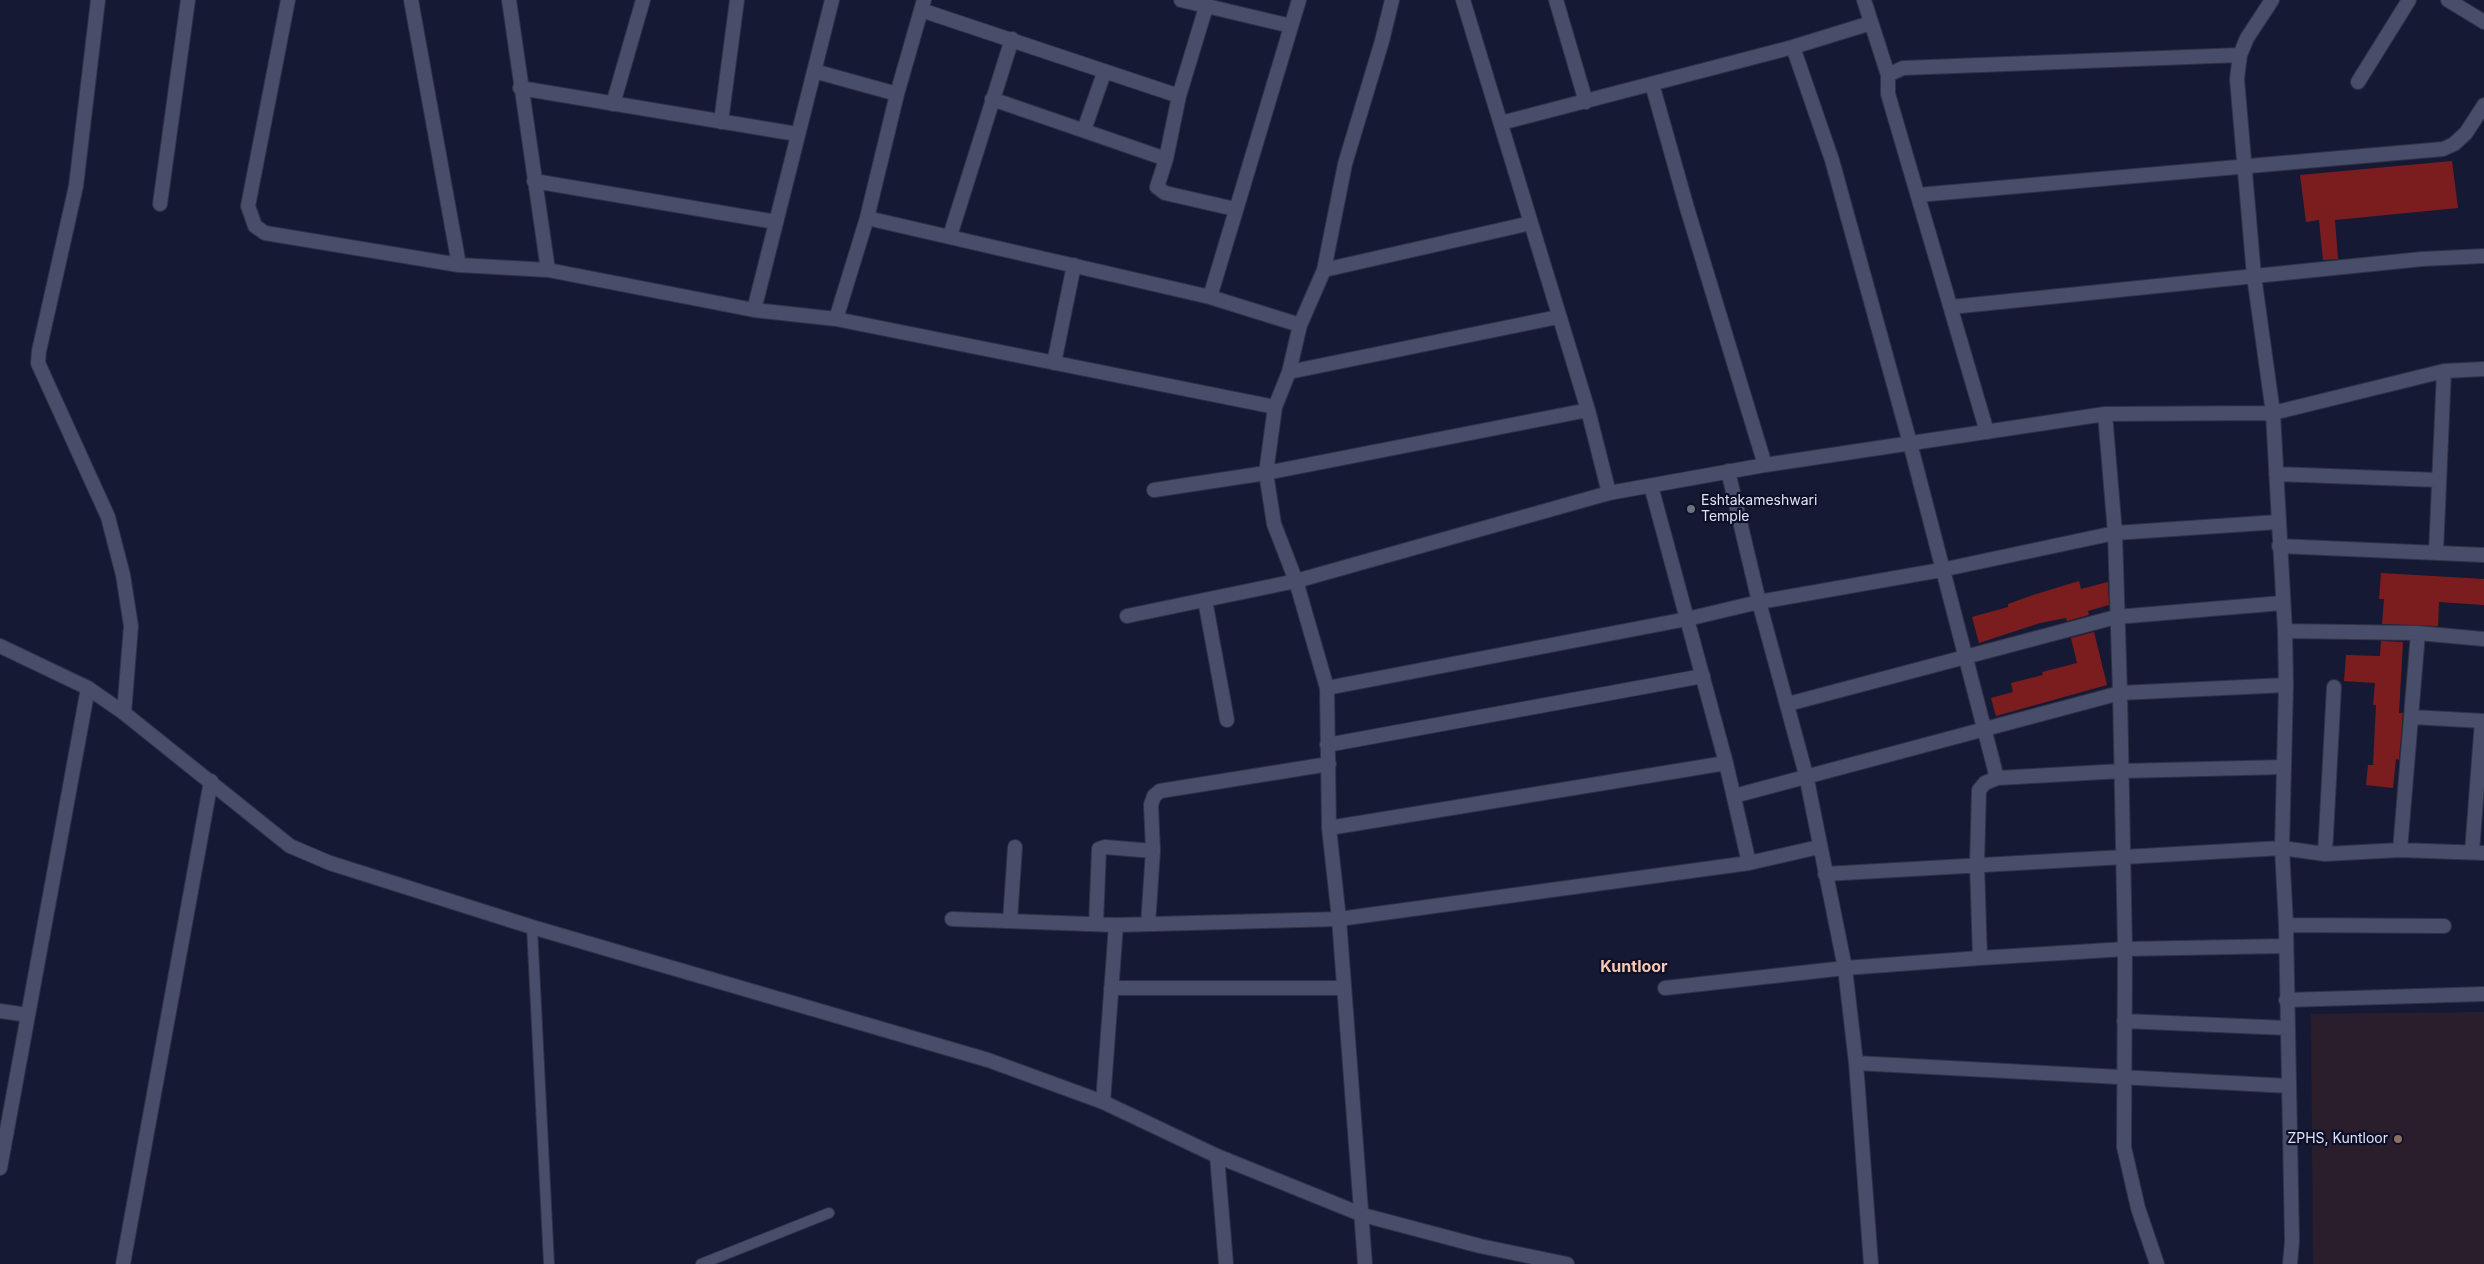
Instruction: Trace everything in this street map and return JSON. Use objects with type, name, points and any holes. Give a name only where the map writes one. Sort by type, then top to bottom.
[{"type":"street","points":[[98,0],[76,186],[38,351],[38,362],[108,517],[123,574],[131,626],[124,713]]},
{"type":"street","points":[[160,204],[188,0]]},
{"type":"street","points":[[288,0],[248,206],[256,226],[265,233],[459,265],[548,270],[754,310],[836,319],[1275,408]]},
{"type":"street","points":[[412,0],[459,265]]},
{"type":"street","points":[[509,0],[520,88],[548,270]]},
{"type":"street","points":[[613,104],[643,0]]},
{"type":"street","points":[[721,122],[737,0]]},
{"type":"street","points":[[754,310],[832,0]]},
{"type":"street","points":[[1181,0],[1291,26]]},
{"type":"street","points":[[1210,297],[1299,0]]},
{"type":"street","points":[[1365,1264],[1363,1215],[1339,919],[1329,828],[1327,688],[1296,581],[1274,524],[1266,473],[1275,408],[1289,372],[1300,325],[1324,270],[1345,164],[1392,0]]},
{"type":"street","points":[[1463,0],[1558,317],[1588,410],[1610,493]]},
{"type":"street","points":[[1556,0],[1586,102]]},
{"type":"street","points":[[1865,0],[1888,75],[1888,94],[1987,432]]},
{"type":"street","points":[[2272,0],[2247,38],[2240,55],[2237,79],[2254,276],[2273,412],[2285,631],[2286,685],[2282,848],[2286,925],[2292,1241],[2290,1264]]},
{"type":"street","points":[[2358,82],[2409,0]]},
{"type":"street","points":[[2448,0],[2484,22]]},
{"type":"street","points":[[836,319],[867,218],[897,94],[922,5],[1104,73],[1178,96]]},
{"type":"street","points":[[1206,7],[1178,96],[1166,159],[1157,182],[1160,192],[1235,209]]},
{"type":"street","points":[[1501,123],[1793,47],[1871,23]]},
{"type":"street","points":[[950,236],[1012,39]]},
{"type":"street","points":[[1793,47],[1832,160],[1910,443],[1997,778]]},
{"type":"street","points":[[1888,75],[1903,68],[2240,55]]},
{"type":"street","points":[[814,70],[897,94]]},
{"type":"street","points":[[1084,130],[1104,73]]},
{"type":"street","points":[[1652,84],[1686,208],[1766,465]]},
{"type":"street","points":[[520,88],[797,134]]},
{"type":"street","points":[[992,99],[1166,159]]},
{"type":"street","points":[[1918,195],[2245,168],[2443,149],[2454,144],[2466,133],[2484,105]]},
{"type":"street","points":[[534,181],[776,222]]},
{"type":"street","points":[[867,218],[1210,297],[1300,325]]},
{"type":"street","points":[[1324,270],[1531,223]]},
{"type":"street","points":[[1951,307],[2422,259],[2484,256]]},
{"type":"street","points":[[1054,363],[1074,265]]},
{"type":"street","points":[[1289,372],[1558,317]]},
{"type":"street","points":[[1127,616],[1296,581],[1610,493],[1728,471],[2105,414],[2273,412],[2444,371],[2484,369]]},
{"type":"street","points":[[2436,552],[2444,371]]},
{"type":"street","points":[[1154,490],[1266,473],[1588,410]]},
{"type":"street","points":[[2105,414],[2115,533],[2116,617],[2120,693],[2125,949],[2124,1147],[2138,1208],[2157,1264]]},
{"type":"street","points":[[1728,471],[1759,602],[1806,775],[1818,846],[1845,968],[1856,1063],[1871,1264]]},
{"type":"street","points":[[2276,474],[2438,480]]},
{"type":"street","points":[[1651,486],[1704,676],[1749,863]]},
{"type":"street","points":[[1327,688],[1687,619],[1759,602],[1942,570],[2115,533],[2278,522]]},
{"type":"street","points":[[2279,546],[2436,552],[2484,556]]},
{"type":"street","points":[[1205,600],[1227,720]]},
{"type":"street","points":[[1788,704],[2116,617],[2282,603]]},
{"type":"street","points":[[2285,631],[2418,633],[2484,639]]},
{"type":"street","points":[[2400,850],[2418,633]]},
{"type":"street","points":[[0,646],[88,688],[124,713],[211,781],[290,846],[330,863],[532,927],[988,1060],[1103,1102],[1217,1156],[1363,1215],[1480,1246],[1567,1264]]},
{"type":"street","points":[[1327,745],[1704,676]]},
{"type":"street","points":[[1734,796],[1806,775],[2120,693],[2286,685]]},
{"type":"street","points":[[2325,854],[2334,687]]},
{"type":"street","points":[[0,1168],[88,688]]},
{"type":"street","points":[[1825,874],[2282,848],[2325,854],[2400,850],[2478,852],[2483,721],[2412,717]]},
{"type":"street","points":[[1329,828],[1726,763]]},
{"type":"street","points":[[1148,924],[1153,851],[1151,805],[1154,796],[1160,791],[1329,764]]},
{"type":"street","points":[[1980,958],[1977,864],[1979,790],[1985,783],[1997,778],[2122,771],[2284,767]]},
{"type":"street","points":[[123,1264],[211,781]]},
{"type":"street","points":[[952,919],[1116,925],[1339,919],[1749,863],[1818,846]]},
{"type":"street","points":[[1010,921],[1015,847]]},
{"type":"street","points":[[1096,924],[1099,849],[1105,847],[1153,851]]},
{"type":"street","points":[[1103,1102],[1116,925]]},
{"type":"street","points":[[2286,925],[2444,926]]},
{"type":"street","points":[[1665,988],[1845,968],[1980,958],[2125,949],[2285,946]]},
{"type":"street","points":[[1111,988],[1344,988]]},
{"type":"street","points":[[2286,1000],[2484,994]]},
{"type":"street","points":[[0,1011],[28,1015]]},
{"type":"street","points":[[2124,1021],[2287,1028]]},
{"type":"street","points":[[1856,1063],[2124,1079],[2288,1086]]},
{"type":"street","points":[[1217,1156],[1226,1264]]},
{"type":"lane","points":[[532,927],[549,1264]]},
{"type":"lane","points":[[701,1264],[829,1213]]},
{"type":"shaded area","name":"ZPHS, Kuntloor","points":[[2484,1012],[2484,1264],[2313,1264],[2311,1014]]},
{"type":"building","points":[[2452,161],[2458,208],[2335,220],[2338,259],[2323,260],[2319,220],[2306,222],[2300,175]]},
{"type":"building","points":[[2381,573],[2484,579],[2484,605],[2439,602],[2438,626],[2382,624],[2384,599],[2379,599]]},
{"type":"building","points":[[2079,581],[2081,589],[2108,582],[2109,605],[2088,611],[2089,615],[2067,621],[2066,618],[2040,623],[1979,643],[1972,617],[2008,607],[2008,604]]},
{"type":"building","points":[[2094,632],[2107,685],[1996,716],[1991,698],[2013,692],[2011,683],[2043,675],[2042,672],[2077,663],[2071,638]]},
{"type":"building","points":[[2381,641],[2403,642],[2399,713],[2403,713],[2399,760],[2396,759],[2393,788],[2366,785],[2368,765],[2373,765],[2376,705],[2373,705],[2375,683],[2344,681],[2346,655],[2380,656]]},
{"type":"place","name":"Eshtakameshwari Temple","points":[[1691,509]]},
{"type":"place","name":"ZPHS, Kuntloor","points":[[2398,1139]]},
{"type":"district","name":"Kuntloor","points":[[1634,967]]}]
